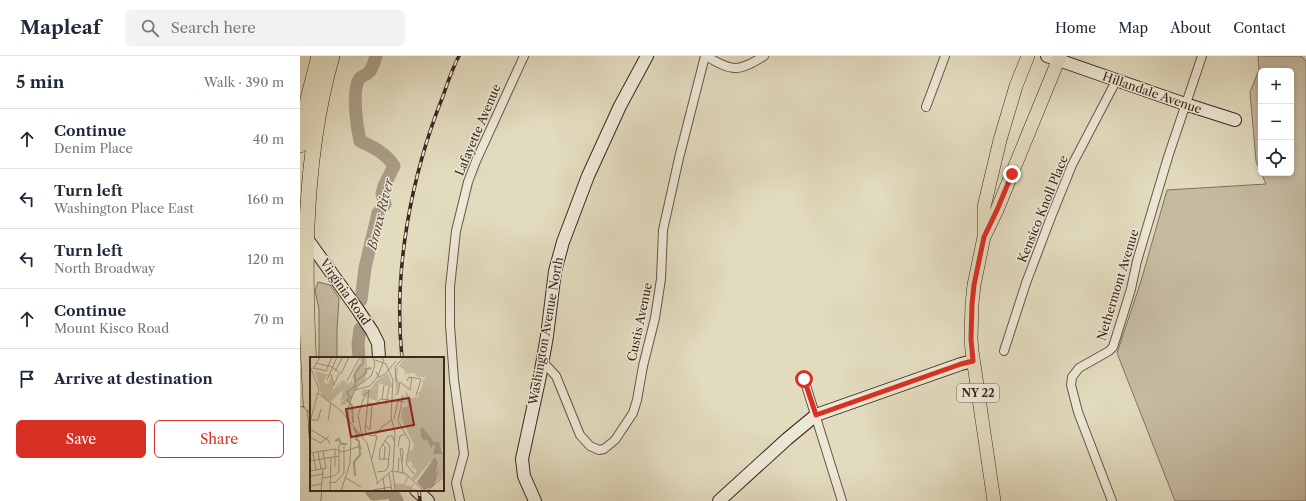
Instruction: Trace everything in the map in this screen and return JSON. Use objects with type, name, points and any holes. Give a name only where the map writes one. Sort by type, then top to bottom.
[{"type":"highway","points":[[300,145],[308,99],[320,56]]},
{"type":"highway","points":[[310,386],[302,233],[314,126],[322,88],[332,56]]},
{"type":"highway","points":[[300,414],[303,466],[302,501]]},
{"type":"highway","points":[[313,501],[314,491]]},
{"type":"main road","points":[[984,237],[984,207],[1000,140],[1016,86],[1028,56]]},
{"type":"main road","name":"NY 22","points":[[994,501],[973,361],[971,339],[974,285],[984,237],[997,210],[1055,57]]},
{"type":"street","name":"Lafayette Avenue","points":[[460,501],[456,483],[464,454],[454,380],[450,325],[450,287],[456,231],[468,182],[476,161],[524,56]]},
{"type":"street","name":"Washington Avenue North","points":[[535,501],[524,476],[522,459],[542,361],[555,271],[563,242],[588,176],[620,106],[647,56]]},
{"type":"street","name":"Custis Avenue","points":[[542,361],[556,376],[580,435],[590,446],[599,450],[604,449],[615,440],[627,424],[633,413],[637,400],[643,366],[655,318],[661,279],[663,230],[679,158],[705,56]]},
{"type":"street","points":[[705,56],[722,65],[736,69],[754,63],[764,56]]},
{"type":"street","points":[[926,107],[945,56]]},
{"type":"street","name":"Nethermont Avenue","points":[[1112,501],[1072,395],[1071,381],[1074,374],[1080,368],[1109,351],[1113,347],[1131,289],[1137,261],[1185,104],[1202,56]]},
{"type":"street","name":"Hillandale Avenue","points":[[1055,57],[1116,81],[1235,120]]},
{"type":"street","name":"Kensico Knoll Place","points":[[1004,350],[1050,217],[1072,165],[1116,81]]},
{"type":"street","name":"Virginia Road","points":[[302,233],[372,330],[378,343],[379,357]]},
{"type":"street","points":[[719,501],[786,439],[816,415],[973,361]]},
{"type":"street","points":[[804,379],[842,501]]},
{"type":"street","points":[[417,491],[428,501]]},
{"type":"shaded area","points":[[1258,56],[1301,56],[1306,61],[1306,501],[1175,501],[1117,353],[1141,281],[1167,190],[1266,184],[1262,176],[1294,176],[1294,68],[1259,68]]},
{"type":"shaded area","points":[[1258,72],[1258,166],[1256,161],[1250,92]]},
{"type":"shaded area","points":[[318,282],[330,285],[339,298],[337,357],[319,357],[319,310],[315,290]]},
{"type":"waterway","name":"Bronx River","points":[[361,300],[365,268],[378,213],[385,204],[382,194],[384,186],[394,166],[383,154],[360,141],[357,127],[355,99],[357,83],[360,78],[371,70],[376,56]]},
{"type":"waterway","name":"Bronx River","points":[[359,357],[358,344],[360,329]]},
{"type":"waterway","name":"Bronx River","points":[[372,491],[374,494],[392,492],[397,501]]},
{"type":"railway","points":[[402,357],[400,292],[407,224],[422,158],[450,76],[459,56]]},
{"type":"railway","points":[[419,491],[420,501]]},
{"type":"route","points":[[804,379],[816,415],[973,361],[971,339],[972,304],[974,285],[984,237],[1012,174]]}]
